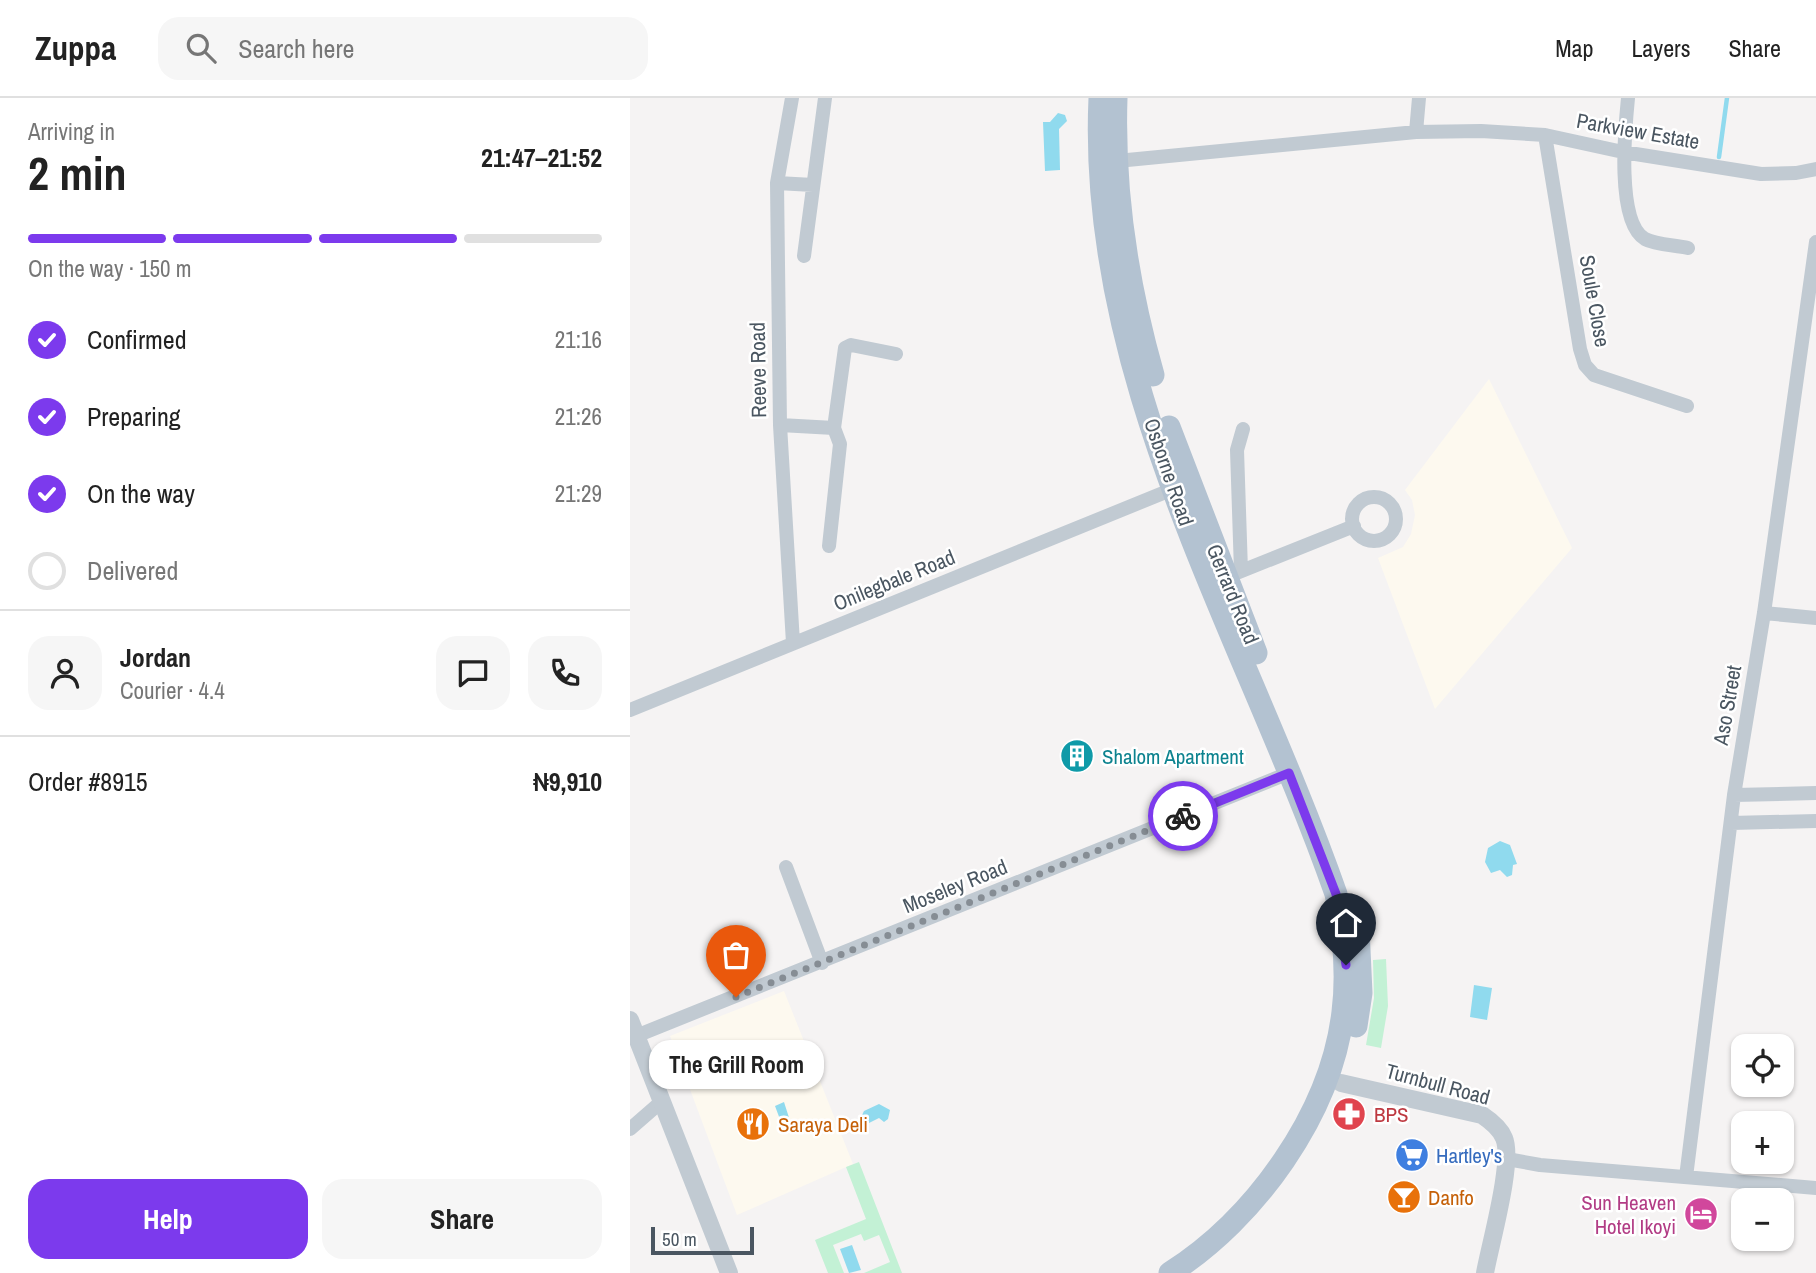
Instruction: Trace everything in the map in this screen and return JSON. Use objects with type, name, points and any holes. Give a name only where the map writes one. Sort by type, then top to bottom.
[{"type":"main road","name":"Osborne Road","points":[[1100,98],[1102,191],[1112,272],[1127,344],[1173,489],[1333,884],[1343,927],[1346,965],[1335,1077]]},
{"type":"main road","name":"Gerrard Road","points":[[1116,98],[1117,161],[1126,252],[1143,340],[1186,477],[1233,574],[1338,852],[1354,905],[1361,961],[1361,993],[1354,1036],[1335,1077]]},
{"type":"main road","points":[[1170,1273],[1225,1231],[1263,1191],[1335,1077]]},
{"type":"main road","points":[[1197,1273],[1249,1228],[1277,1195],[1304,1155],[1335,1077]]},
{"type":"street","name":"Reeve Road","points":[[792,98],[777,183],[780,425],[793,643]]},
{"type":"street","points":[[804,256],[825,98]]},
{"type":"street","points":[[1416,132],[1419,98]]},
{"type":"street","points":[[1628,98],[1623,152],[1632,226],[1646,239],[1688,248]]},
{"type":"street","name":"Parkview Estate","points":[[1117,161],[1416,132],[1481,131],[1545,135],[1623,152],[1761,174],[1796,173],[1816,169]]},
{"type":"street","name":"Soule Close","points":[[1545,135],[1580,349],[1585,365],[1594,375],[1687,406]]},
{"type":"street","points":[[777,183],[813,186]]},
{"type":"street","name":"Aso Street","points":[[1686,1177],[1734,795],[1764,613],[1816,242]]},
{"type":"street","points":[[829,546],[840,444],[834,428],[845,348],[851,345],[896,354]]},
{"type":"street","points":[[780,425],[834,428]]},
{"type":"street","points":[[1243,429],[1237,450],[1233,574],[1353,526]]},
{"type":"street","name":"Onilegbale Road","points":[[630,710],[1173,489]]},
{"type":"street","points":[[1764,613],[1816,618]]},
{"type":"street","name":"Moseley Road","points":[[633,1028],[822,963],[1289,773]]},
{"type":"street","points":[[1734,795],[1816,793]]},
{"type":"street","points":[[1731,823],[1816,821]]},
{"type":"street","points":[[786,867],[822,963]]},
{"type":"street","points":[[633,1028],[729,1273]]},
{"type":"street","name":"Turnbull Road","points":[[1335,1077],[1482,1115],[1495,1124],[1505,1139],[1507,1159],[1485,1273]]},
{"type":"street","points":[[630,1129],[661,1102]]},
{"type":"street","points":[[1507,1159],[1540,1165],[1816,1188]]},
{"type":"shaded area","points":[[1489,379],[1572,548],[1435,709],[1378,558],[1403,547],[1411,534],[1415,515],[1412,500],[1405,490]]},
{"type":"shaded area","points":[[784,991],[853,1164],[737,1215],[670,1036]]},
{"type":"green space","points":[[1386,959],[1388,1006],[1381,1048],[1366,1045],[1374,998],[1373,960]]},
{"type":"green space","points":[[859,1162],[902,1273],[864,1273],[890,1262],[879,1235],[864,1241],[861,1234],[833,1245],[844,1273],[828,1273],[815,1240],[866,1219],[846,1167]]},
{"type":"water","points":[[1058,113],[1065,115],[1067,121],[1059,129],[1060,170],[1045,171],[1043,122],[1050,122]]},
{"type":"water","points":[[1500,841],[1510,845],[1517,864],[1513,865],[1512,875],[1507,877],[1500,870],[1491,873],[1485,862],[1488,848]]},
{"type":"water","points":[[1474,985],[1492,988],[1487,1020],[1470,1017]]},
{"type":"water","points":[[784,1102],[792,1127],[784,1130],[775,1106]]},
{"type":"water","points":[[879,1104],[890,1110],[888,1119],[884,1122],[879,1118],[863,1126],[858,1123],[864,1111]]},
{"type":"water","points":[[852,1245],[861,1270],[849,1273],[840,1249]]},
{"type":"waterway","points":[[1719,157],[1727,98]]},
{"type":"way so far","points":[[736,997],[1183,816]]},
{"type":"place","name":"Shalom Apartment","points":[[1077,756]]},
{"type":"place","name":"The Grill Room","points":[[736,997]]},
{"type":"place","name":"BPS","points":[[1349,1114]]},
{"type":"place","name":"Saraya Deli","points":[[753,1124]]},
{"type":"place","name":"Hartley's","points":[[1412,1155]]},
{"type":"place","name":"Danfo","points":[[1404,1197]]},
{"type":"place","name":"Sun Heaven Hotel Ikoyi","points":[[1701,1214]]},
{"type":"route","points":[[1183,816],[1289,773],[1336,894],[1343,927],[1346,965]]}]
